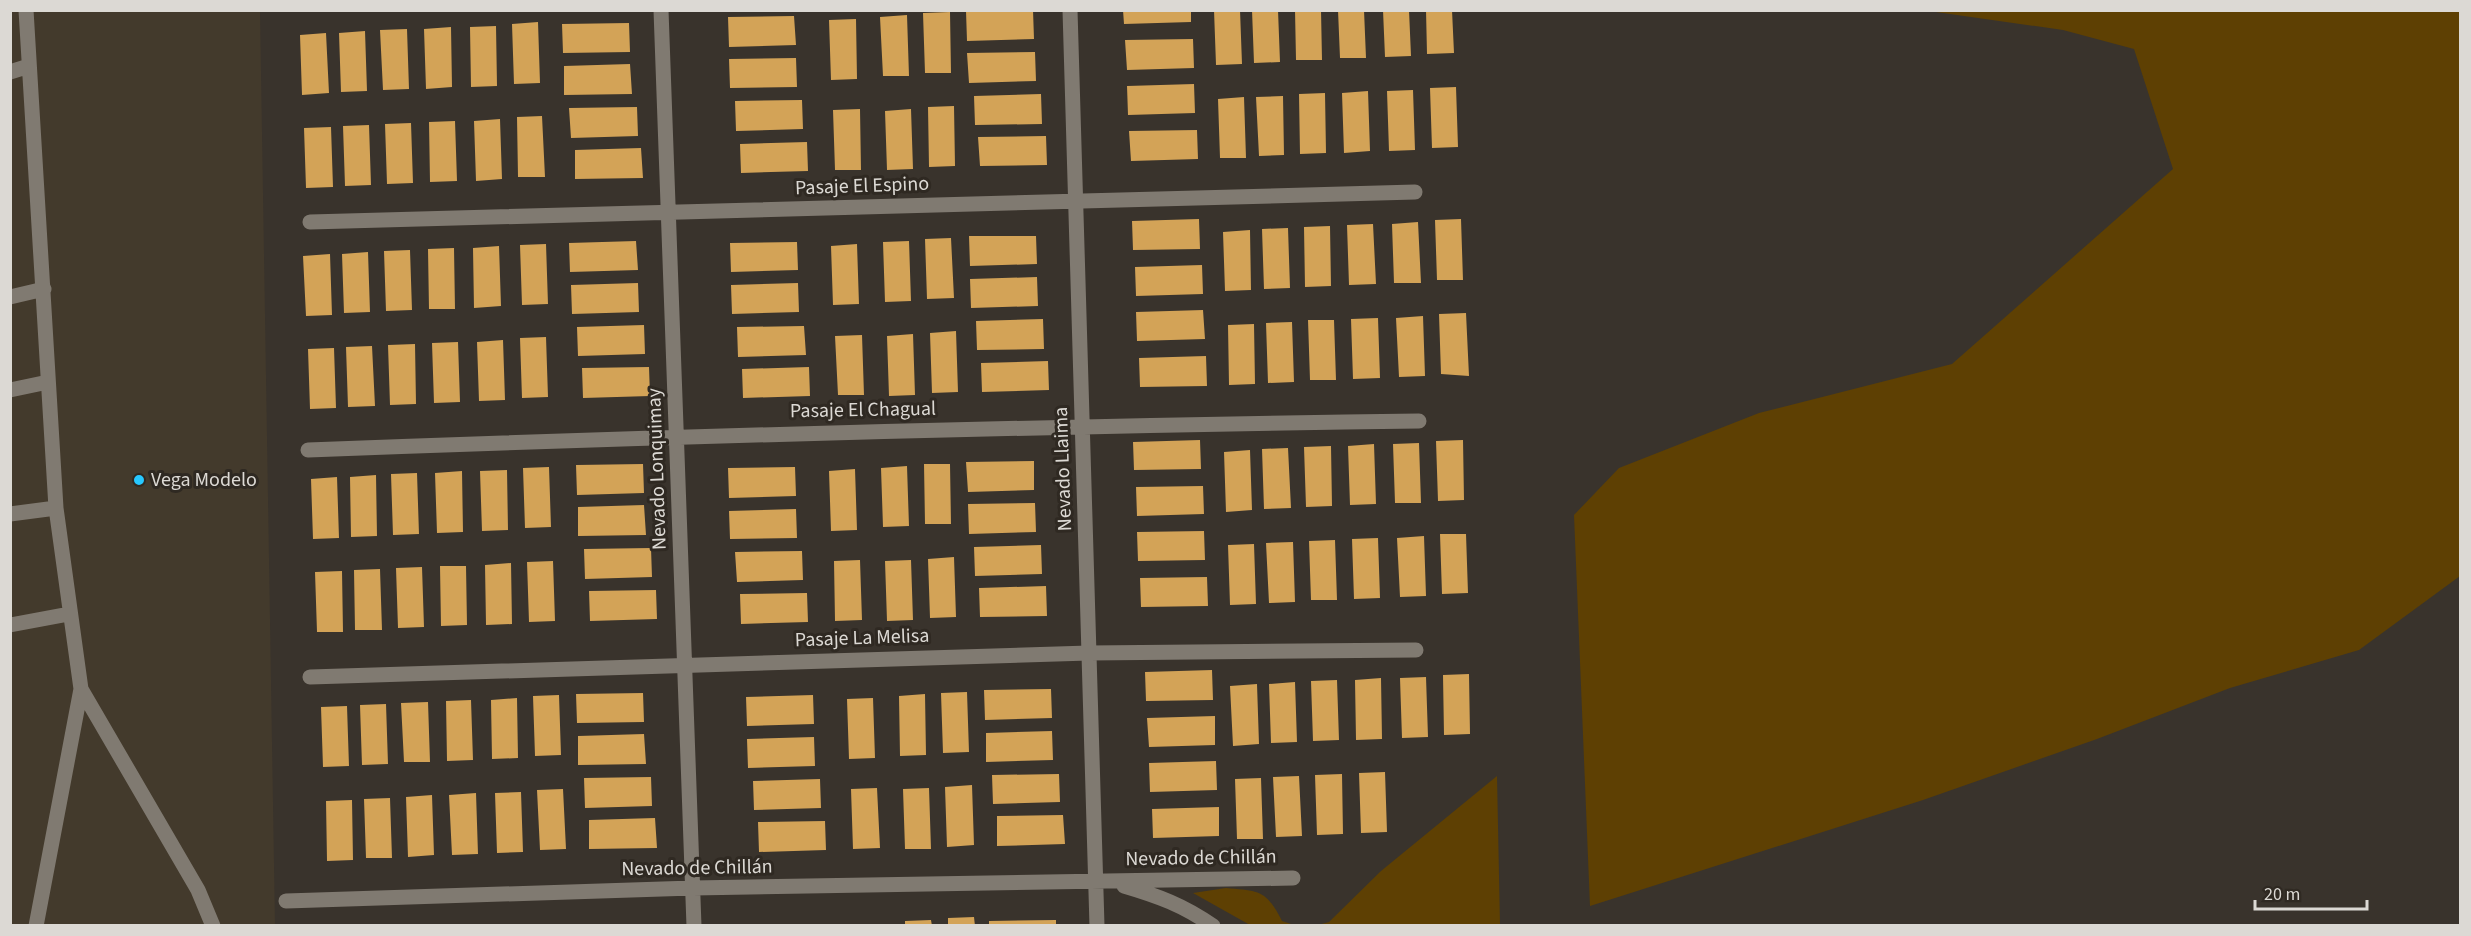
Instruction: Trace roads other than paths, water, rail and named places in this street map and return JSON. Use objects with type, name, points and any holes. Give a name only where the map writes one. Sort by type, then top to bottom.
[{"type":"street","points":[[26,10],[56,508],[81,689],[36,926]]},
{"type":"street","name":"Nevado Lonquimay","points":[[661,10],[694,926]]},
{"type":"street","name":"Nevado Llaima","points":[[1071,10],[1089,653],[1103,882],[1097,926]]},
{"type":"street","points":[[10,72],[29,66]]},
{"type":"street","name":"Pasaje El Espino","points":[[310,222],[1415,192]]},
{"type":"street","points":[[10,297],[44,290]]},
{"type":"street","points":[[10,390],[48,382]]},
{"type":"street","name":"Pasaje El Chagual","points":[[308,450],[677,436],[1419,421]]},
{"type":"street","points":[[10,514],[56,508]]},
{"type":"street","points":[[10,625],[69,614]]},
{"type":"street","name":"Pasaje La Melisa","points":[[310,677],[1089,653],[1416,650]]},
{"type":"street","points":[[81,689],[198,890],[213,926]]},
{"type":"street","name":"Nevado de Chillán","points":[[286,901],[693,888],[1293,878]]},
{"type":"street","name":"Nevado de Chillán","points":[[1103,882],[1162,897],[1188,908],[1213,926]]},
{"type":"place","name":"Vega Modelo","points":[[139,480]]}]
